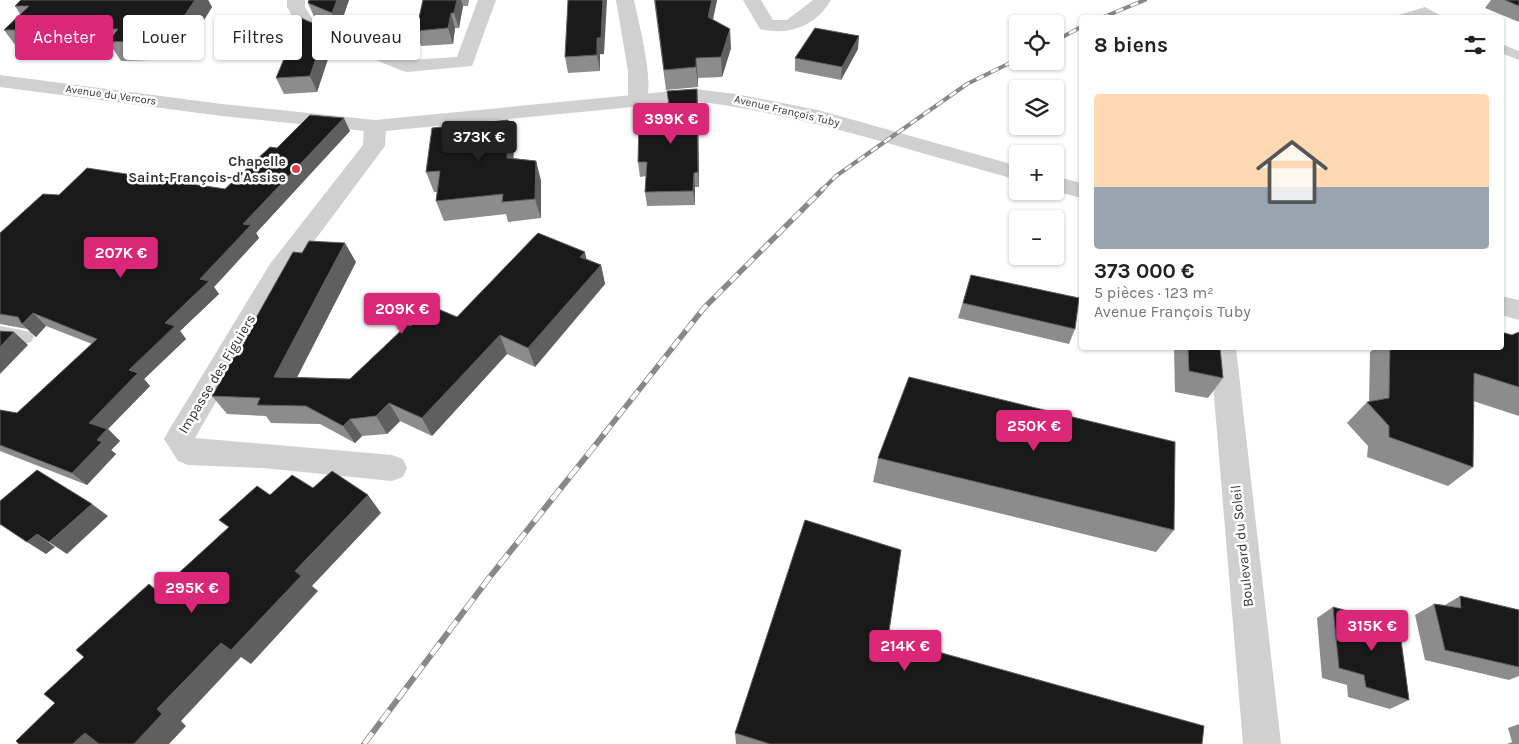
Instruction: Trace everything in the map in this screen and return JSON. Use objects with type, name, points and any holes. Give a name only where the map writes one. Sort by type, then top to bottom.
[{"type":"street","points":[[296,0],[296,7],[306,24],[407,66],[464,62],[487,0]]},
{"type":"street","points":[[625,0],[638,71],[638,98]]},
{"type":"street","points":[[752,0],[767,25],[791,26],[820,5],[822,0]]},
{"type":"street","name":"Avenue du Vercors","points":[[0,80],[222,110]]},
{"type":"street","name":"Avenue François Tuby","points":[[222,110],[375,126],[638,98],[695,94],[729,98],[819,117],[1009,171]]},
{"type":"street","name":"Impasse des Figuiers","points":[[375,126],[374,146],[279,270],[179,439],[188,452],[263,455],[392,468]]},
{"type":"street","points":[[1064,185],[1079,189]]},
{"type":"street","points":[[1504,306],[1519,310]]},
{"type":"street","name":"Boulevard du Soleil","points":[[1223,350],[1262,744]]},
{"type":"lane","points":[[1408,15],[1425,11],[1433,15]]},
{"type":"lane","points":[[0,333],[25,337]]},
{"type":"building","points":[[21,0],[195,0],[185,15],[123,15],[123,42],[113,42],[113,36],[118,29],[113,29],[113,15],[20,15],[29,6],[15,6]]},
{"type":"building","points":[[309,0],[337,0],[332,13],[308,3]]},
{"type":"building","points":[[423,0],[457,0],[454,13],[451,13],[448,28],[420,31],[420,15]]},
{"type":"building","points":[[568,0],[603,0],[601,38],[597,38],[597,55],[565,57]]},
{"type":"building","points":[[655,0],[712,0],[708,17],[730,29],[721,57],[696,58],[696,67],[664,70]]},
{"type":"building","points":[[1505,0],[1519,0],[1519,6]]},
{"type":"building","points":[[302,18],[312,23],[312,60],[315,60],[310,76],[276,78],[284,60],[302,60]]},
{"type":"building","points":[[15,19],[15,30],[4,30]]},
{"type":"building","points":[[815,28],[859,36],[842,67],[795,58]]},
{"type":"building","points":[[697,89],[698,172],[694,173],[693,191],[645,192],[647,162],[638,162],[639,119],[671,118],[667,91]]},
{"type":"building","points":[[310,115],[344,118],[243,224],[251,225],[200,279],[209,281],[165,323],[175,326],[129,370],[138,373],[89,423],[107,429],[97,440],[102,442],[72,473],[0,445],[0,410],[17,413],[97,339],[33,313],[22,324],[18,317],[0,314],[0,233],[43,194],[59,195],[87,168],[225,189],[270,147],[277,148]]},
{"type":"building","points":[[508,120],[507,158],[536,161],[535,199],[502,202],[503,194],[436,201],[440,171],[426,172],[432,128]]},
{"type":"building","points":[[538,233],[585,252],[580,257],[601,265],[528,348],[500,335],[422,418],[389,403],[376,416],[350,419],[343,426],[306,406],[257,405],[260,398],[212,396],[293,252],[302,253],[309,241],[345,243],[274,377],[350,379],[407,325],[411,326],[431,306],[457,317]]},
{"type":"building","points":[[971,275],[1079,298],[1075,329],[963,303]]},
{"type":"building","points":[[0,331],[14,332],[0,347]]},
{"type":"building","points":[[1519,332],[1519,387],[1474,373],[1473,467],[1389,437],[1389,426],[1367,402],[1389,398],[1390,350],[1504,350],[1504,333],[1512,335]]},
{"type":"building","points":[[1188,350],[1220,350],[1223,378],[1189,371]]},
{"type":"building","points":[[909,377],[1175,442],[1174,530],[878,458]]},
{"type":"building","points":[[37,470],[92,504],[49,542],[37,534],[27,542],[0,524],[0,501]]},
{"type":"building","points":[[332,471],[368,495],[295,571],[301,576],[231,650],[221,643],[157,709],[162,714],[134,744],[99,744],[85,733],[73,744],[19,744],[16,741],[55,703],[44,694],[84,657],[76,650],[149,584],[158,592],[229,527],[219,520],[257,486],[270,495],[292,475],[313,488]]},
{"type":"building","points":[[805,520],[901,550],[888,638],[1204,726],[1202,744],[770,744],[735,733]]},
{"type":"building","points":[[1460,596],[1519,610],[1519,667],[1445,650],[1434,604],[1461,608]]},
{"type":"building","points":[[1333,607],[1399,625],[1409,700],[1366,687],[1364,675],[1339,668]]},
{"type":"railway","points":[[1108,15],[1145,0]]},
{"type":"railway","points":[[1064,36],[1079,28]]},
{"type":"railway","points":[[604,434],[704,308],[836,176],[967,84],[1009,63]]},
{"type":"railway","points":[[364,744],[489,578],[605,433]]},
{"type":"place","name":"Chapelle Saint-François-d'Assise","points":[[296,169]]}]
